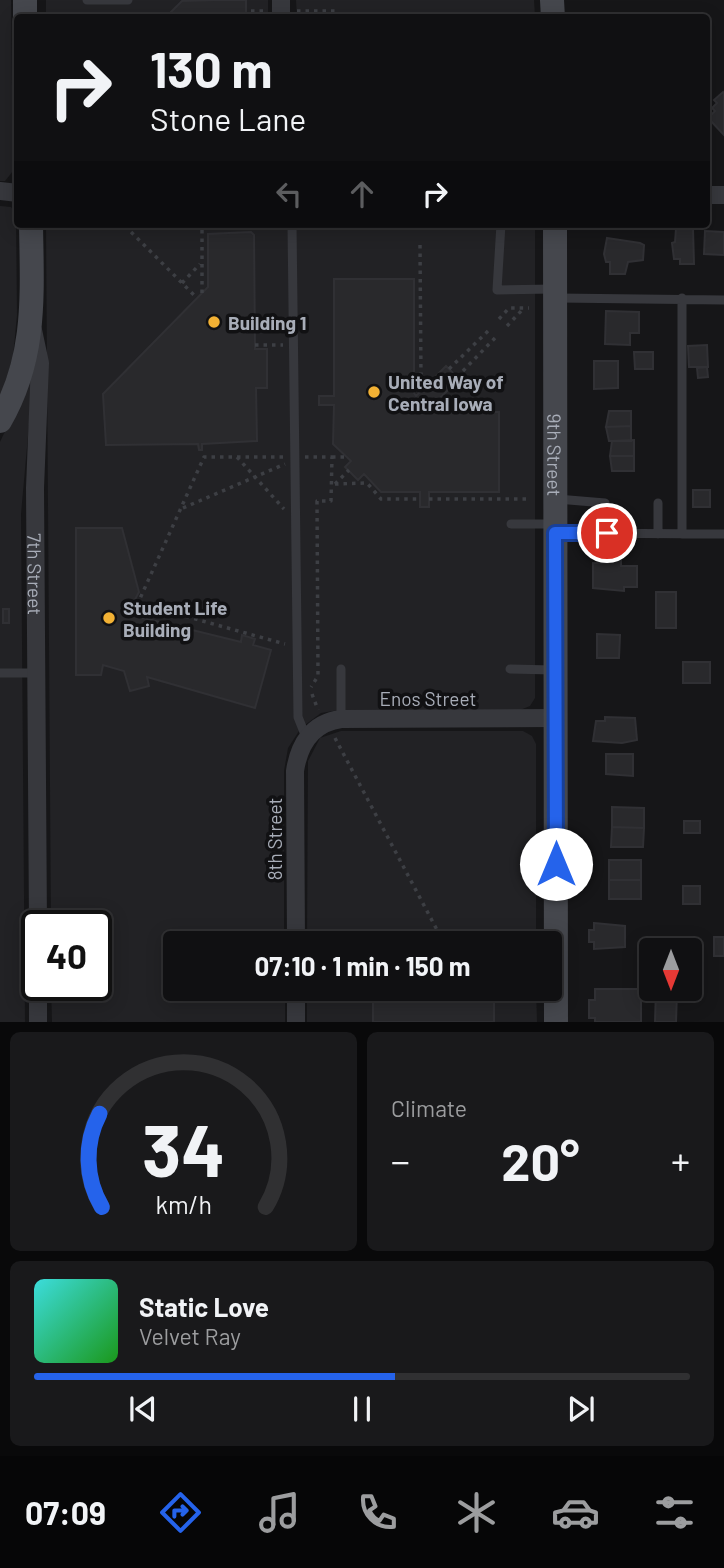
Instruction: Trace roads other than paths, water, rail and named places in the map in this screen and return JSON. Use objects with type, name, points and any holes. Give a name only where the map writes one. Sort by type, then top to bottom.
[{"type":"street","name":"7th Street","points":[[31,228],[32,326],[40,363],[34,488],[38,910]]},
{"type":"street","name":"9th Street","points":[[555,228],[556,1022]]},
{"type":"street","points":[[0,421],[18,381],[32,326]]},
{"type":"street","name":"Enos Street","points":[[306,737],[319,726],[555,718]]},
{"type":"street","name":"8th Street","points":[[303,931],[295,771],[298,752],[306,737]]},
{"type":"street","points":[[38,1001],[38,1022]]},
{"type":"street","points":[[296,1001],[296,1022]]},
{"type":"lane","points":[[87,0],[128,0]]},
{"type":"lane","points":[[292,228],[298,718],[306,737]]},
{"type":"lane","points":[[501,228],[496,290],[724,300]]},
{"type":"lane","points":[[682,298],[682,534]]},
{"type":"lane","points":[[555,499],[605,503]]},
{"type":"lane","points":[[658,503],[659,534]]},
{"type":"lane","points":[[511,524],[659,534],[724,534]]},
{"type":"lane","points":[[336,726],[341,670]]},
{"type":"lane","points":[[510,670],[555,670]]},
{"type":"lane","points":[[0,673],[36,673]]},
{"type":"place","name":"Building 1","points":[[214,322]]},
{"type":"place","name":"United Way of Central Iowa","points":[[374,392]]},
{"type":"place","name":"Student Life Building","points":[[109,618]]}]
